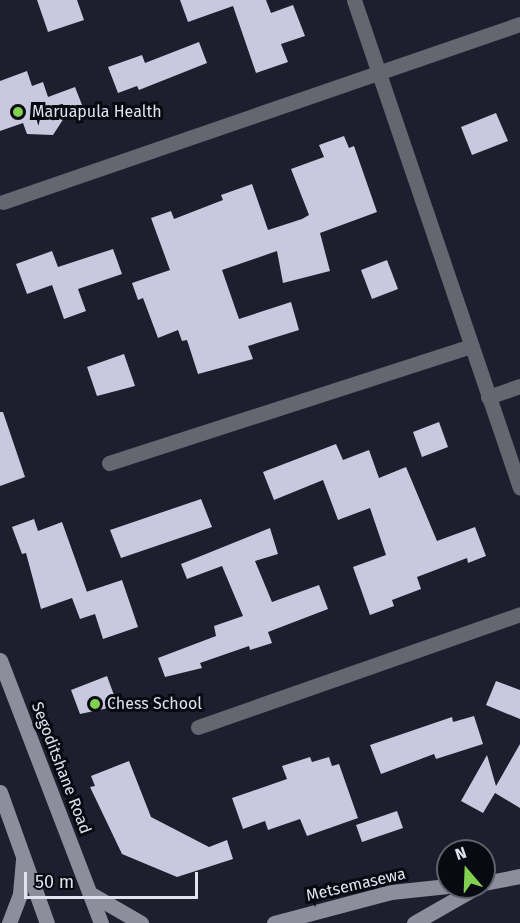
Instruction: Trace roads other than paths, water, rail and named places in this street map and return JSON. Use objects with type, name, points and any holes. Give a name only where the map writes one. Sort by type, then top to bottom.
[{"type":"main road","name":"Segoditshane Road","points":[[0,660],[101,923]]},
{"type":"main road","points":[[0,792],[47,923]]},
{"type":"main road","points":[[9,923],[20,894],[23,854]]},
{"type":"main road","points":[[496,881],[520,876]]},
{"type":"main road","name":"Metsemasewa","points":[[274,923],[391,892],[436,887]]},
{"type":"main road","points":[[91,894],[141,923]]},
{"type":"main road","points":[[414,923],[456,899]]},
{"type":"street","points":[[354,0],[520,488]]},
{"type":"street","points":[[3,202],[380,75],[520,24]]},
{"type":"street","points":[[109,463],[472,346]]},
{"type":"street","points":[[488,397],[520,386]]},
{"type":"street","points":[[198,727],[520,614]]},
{"type":"place","name":"Maruapula Health","points":[[18,112]]},
{"type":"place","name":"Chess School","points":[[95,704]]}]
